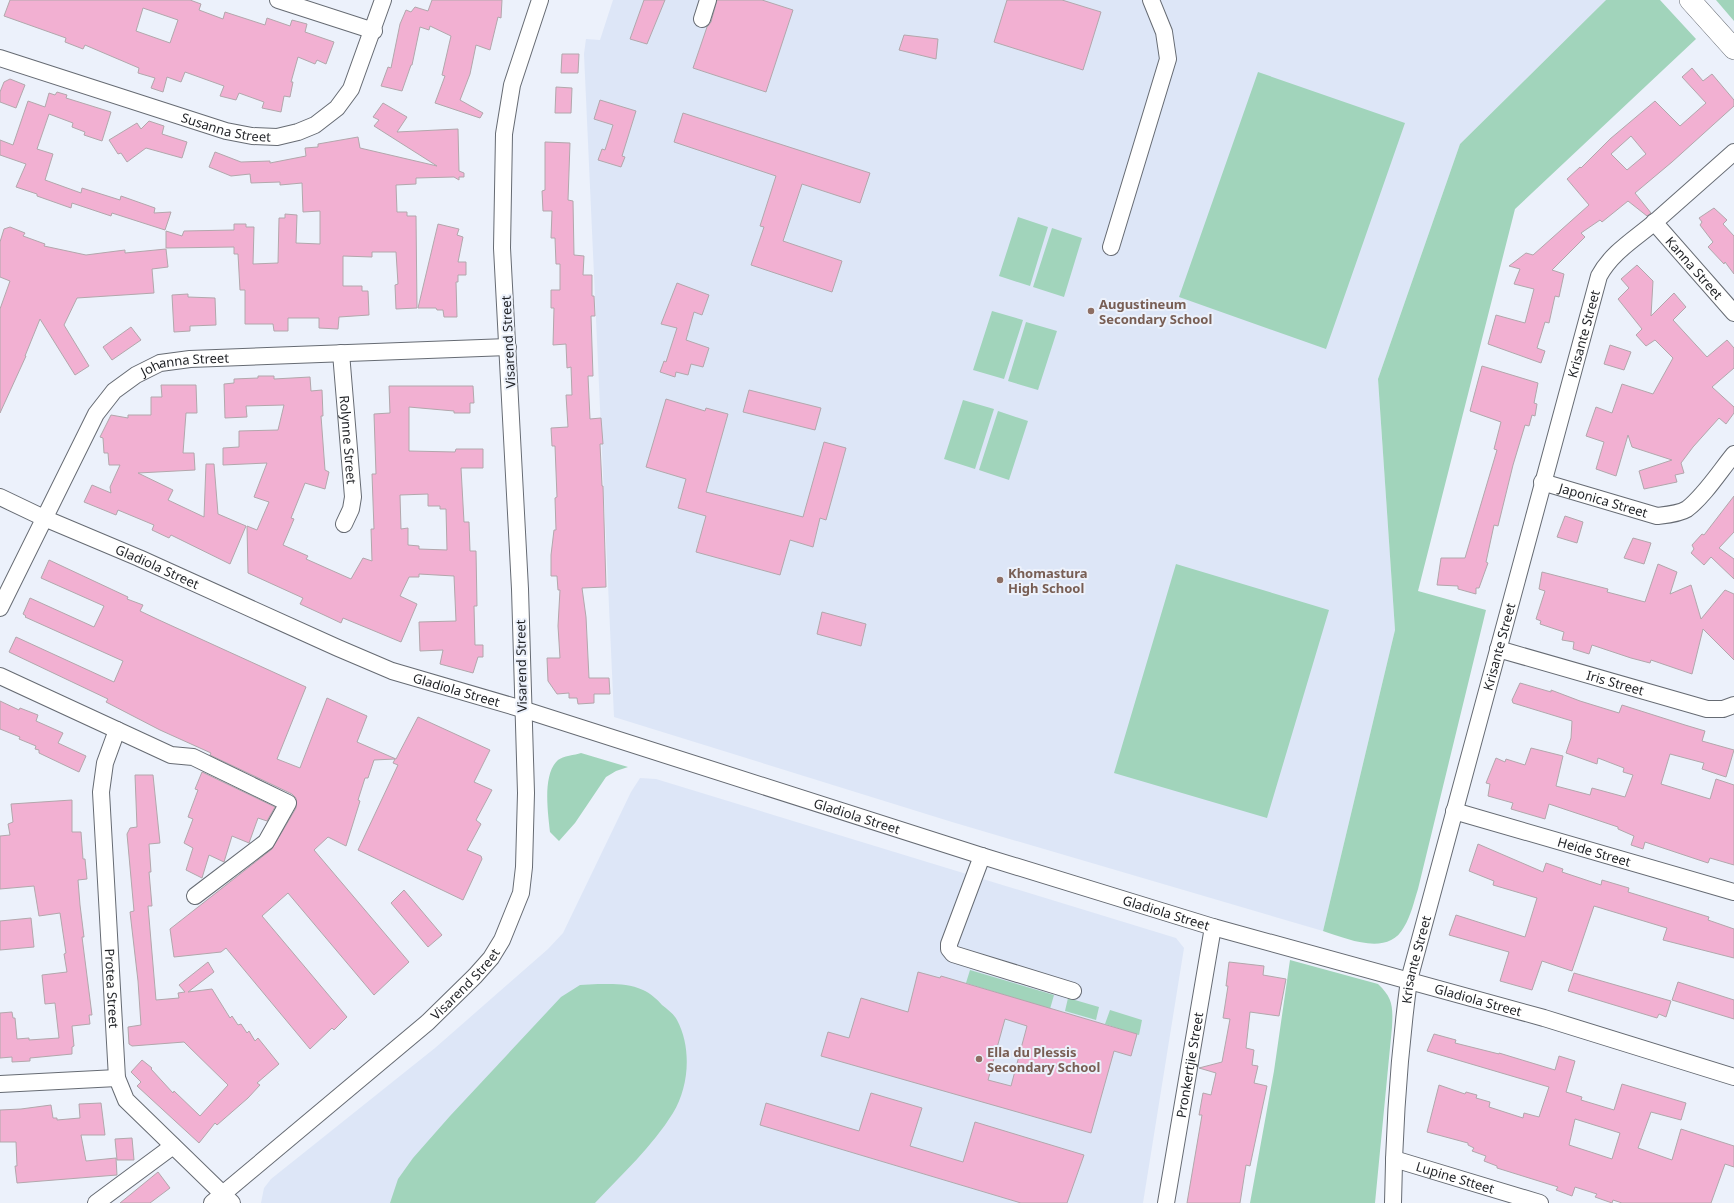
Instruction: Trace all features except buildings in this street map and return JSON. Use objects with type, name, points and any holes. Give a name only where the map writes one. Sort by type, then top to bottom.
[{"type":"main road","points":[[1690,0],[1734,48]]},
{"type":"street","points":[[278,0],[374,31]]},
{"type":"street","name":"Susanna Street","points":[[0,58],[226,131],[252,136],[277,137],[298,132],[315,125],[337,108],[352,89],[384,0]]},
{"type":"street","name":"Visarend Street","points":[[222,1200],[428,1022],[475,976],[491,958],[499,946],[521,893],[524,868],[526,793],[522,709],[520,589],[502,248],[504,134],[512,86],[540,0]]},
{"type":"street","points":[[702,19],[708,0]]},
{"type":"street","points":[[1111,246],[1168,59],[1164,32],[1151,0]]},
{"type":"street","name":"Krisante Street","points":[[1394,1203],[1394,1159],[1405,1008],[1409,980],[1542,482],[1599,276],[1606,264],[1616,253],[1734,152]]},
{"type":"street","name":"Kanna Street","points":[[1654,222],[1734,313]]},
{"type":"street","name":"Johanna Street","points":[[0,608],[96,414],[114,391],[136,375],[160,363],[190,359],[508,347]]},
{"type":"street","name":"Rolynne Street","points":[[341,353],[353,497],[351,509],[344,524]]},
{"type":"street","name":"Japonica Street","points":[[1542,482],[1656,516],[1672,514],[1686,509],[1698,498],[1734,454]]},
{"type":"street","name":"Gladiola Street","points":[[0,497],[44,518],[139,558],[392,671],[522,709],[982,856],[1213,927],[1544,1018],[1734,1077]]},
{"type":"street","name":"Iris Street","points":[[1498,649],[1707,709],[1723,709],[1734,705]]},
{"type":"street","points":[[0,676],[171,754],[192,757],[288,803],[266,842],[195,896]]},
{"type":"street","name":"Protea Street","points":[[117,730],[105,763],[101,792],[117,1078],[126,1100],[173,1146],[222,1200]]},
{"type":"street","name":"Heide Street","points":[[1454,811],[1734,892]]},
{"type":"street","points":[[982,856],[949,944],[949,949],[953,954],[1073,991]]},
{"type":"street","name":"Pronkertjie Street","points":[[1166,1203],[1213,927]]},
{"type":"street","points":[[0,1084],[117,1078]]},
{"type":"street","points":[[96,1203],[173,1146]]},
{"type":"street","name":"Lupine Stteet","points":[[1394,1159],[1540,1203]]},
{"type":"shaded area","points":[[613,0],[1606,0],[1460,144],[1378,379],[1395,630],[1323,931],[952,822],[614,717],[584,54],[586,39],[600,40]]},
{"type":"shaded area","points":[[640,778],[656,779],[1176,938],[1184,948],[1143,1203],[261,1203],[264,1188],[271,1179],[435,1048],[548,949],[563,933],[631,792]]},
{"type":"green space","points":[[1606,0],[1660,0],[1696,39],[1515,209],[1418,591],[1486,610],[1418,889],[1409,918],[1397,936],[1388,941],[1378,944],[1344,938],[1323,931],[1395,630],[1378,379],[1460,144]]},
{"type":"green space","points":[[1716,0],[1734,0],[1734,21]]},
{"type":"green space","points":[[1258,72],[1405,123],[1326,349],[1179,297]]},
{"type":"green space","points":[[1018,217],[1048,227],[1030,286],[999,276]]},
{"type":"green space","points":[[1052,228],[1082,238],[1064,297],[1033,287]]},
{"type":"green space","points":[[992,311],[1023,320],[1004,379],[973,370]]},
{"type":"green space","points":[[1026,322],[1057,331],[1038,390],[1008,381]]},
{"type":"green space","points":[[963,400],[994,409],[975,469],[944,459]]},
{"type":"green space","points":[[998,411],[1028,421],[1009,480],[979,470]]},
{"type":"green space","points":[[1176,564],[1329,610],[1267,818],[1114,773]]},
{"type":"green space","points":[[581,753],[628,767],[616,771],[606,777],[575,823],[559,841],[550,832],[547,794],[550,774],[553,766],[558,760]]},
{"type":"green space","points":[[1290,960],[1378,984],[1387,994],[1391,1003],[1392,1027],[1375,1203],[1250,1203],[1274,1071]]},
{"type":"green space","points":[[970,970],[1054,995],[1050,1009],[966,983]]},
{"type":"green space","points":[[621,984],[632,986],[651,994],[676,1018],[682,1031],[687,1055],[685,1080],[678,1103],[673,1113],[656,1137],[626,1171],[595,1203],[390,1203],[398,1179],[413,1158],[561,997],[580,985]]},
{"type":"green space","points":[[1068,998],[1099,1007],[1096,1020],[1065,1011]]},
{"type":"green space","points":[[1110,1010],[1142,1020],[1139,1035],[1105,1024]]},
{"type":"place","name":"Augustineum Secondary School","points":[[1091,311]]},
{"type":"place","name":"Khomastura High School","points":[[1000,580]]},
{"type":"place","name":"Ella du Plessis Secondary School","points":[[979,1059]]}]
